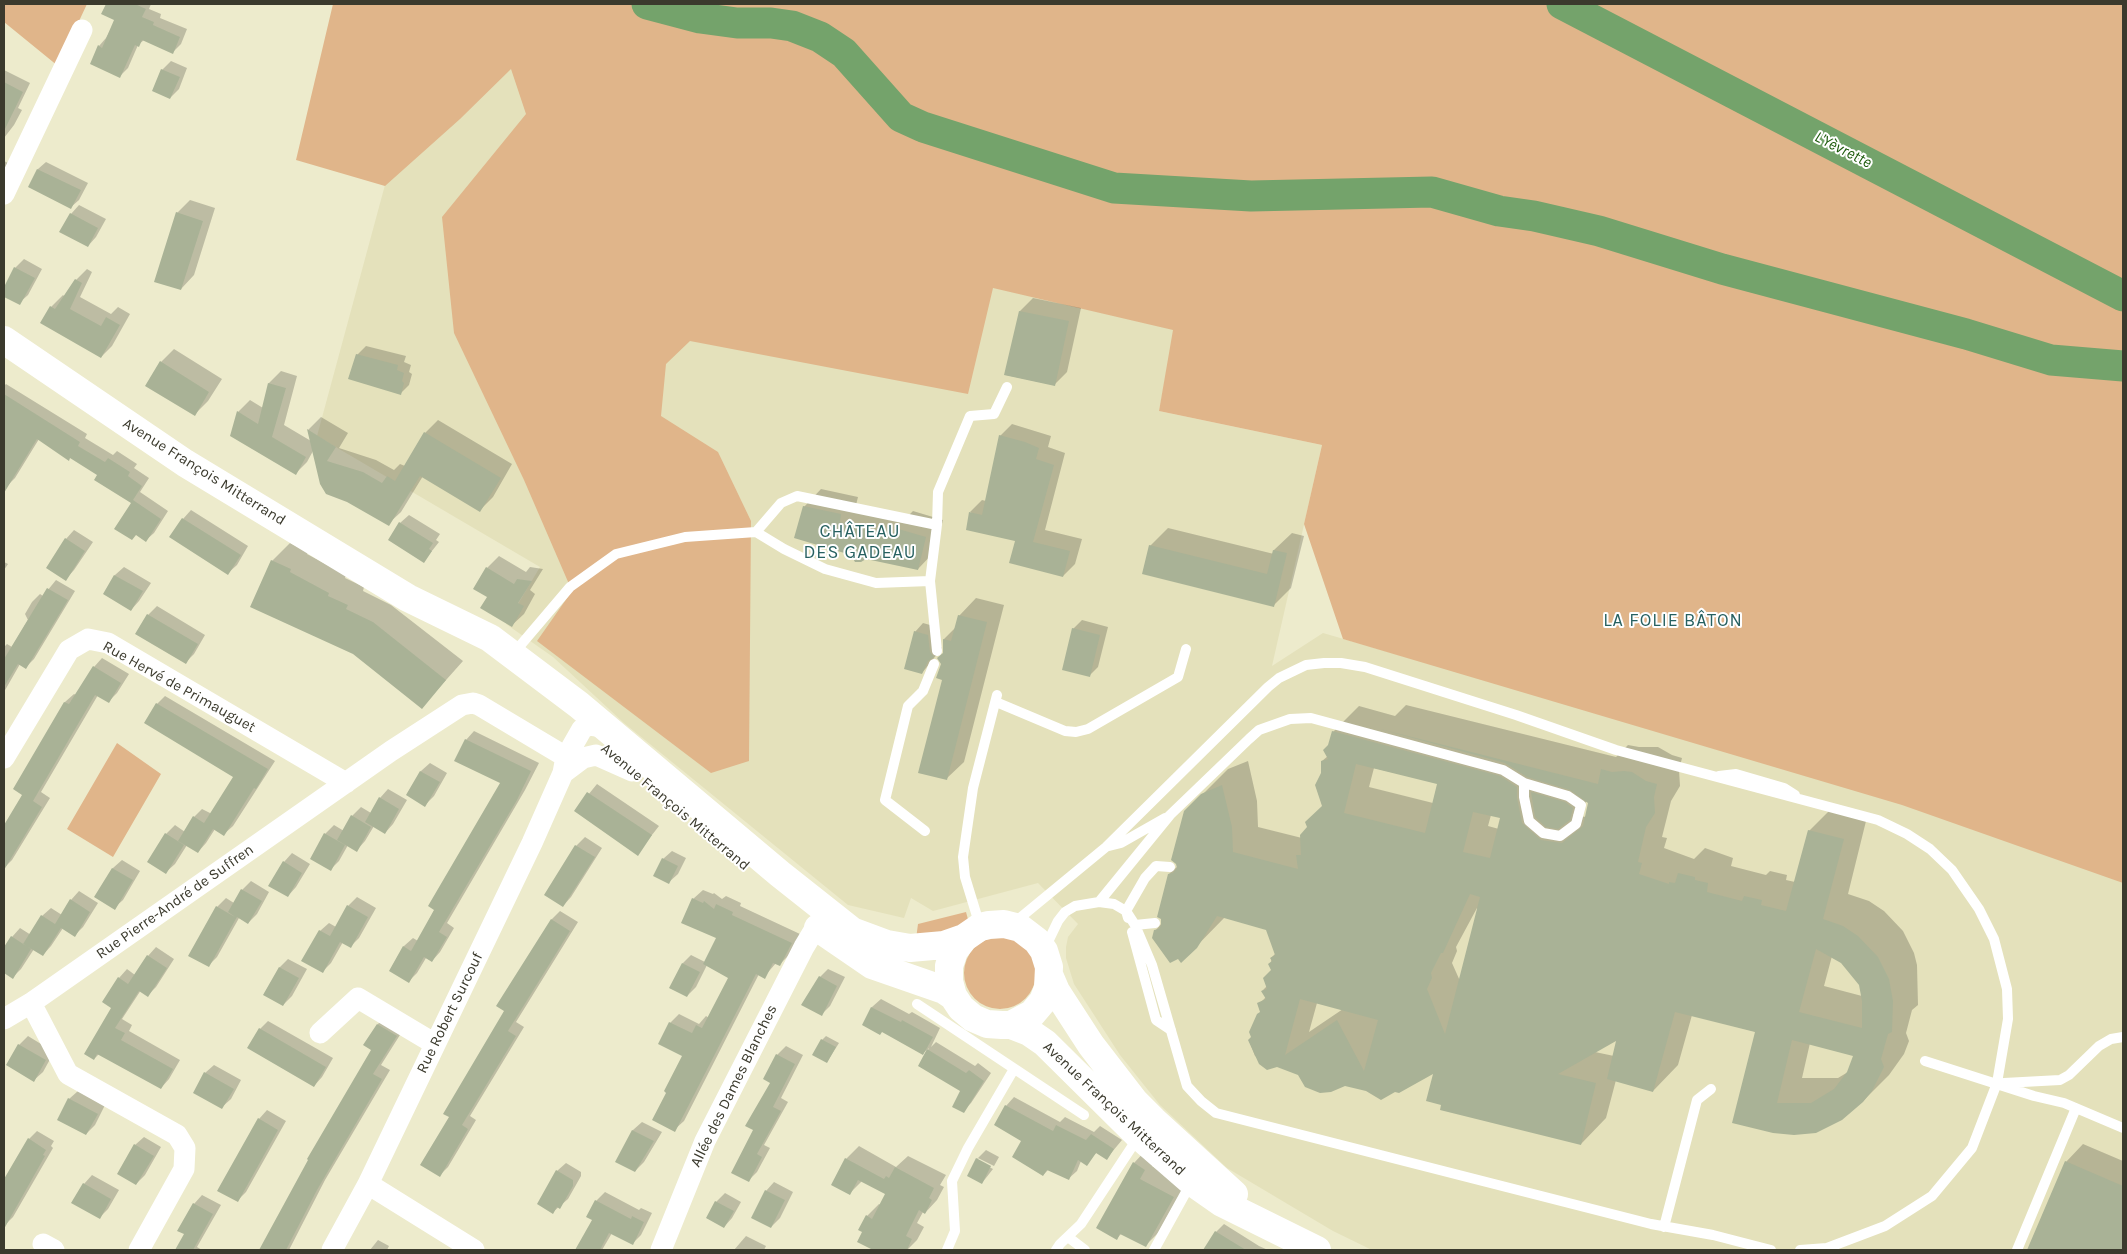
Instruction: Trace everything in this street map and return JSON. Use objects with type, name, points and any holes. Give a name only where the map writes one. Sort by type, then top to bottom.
[{"type":"main road","name":"Avenue François Mitterrand","points":[[4,340],[185,463],[408,598],[490,638],[545,678],[632,771],[816,927],[872,965],[944,990],[953,996]]},
{"type":"main road","name":"Avenue François Mitterrand","points":[[408,598],[466,644],[593,728],[852,931],[887,944],[910,948],[944,945],[972,932]]},
{"type":"main road","points":[[1010,925],[1029,934],[1044,951],[1050,977],[1043,1001],[1032,1014],[1011,1024],[968,1026],[961,1008],[953,996],[949,981],[949,966],[954,951],[972,932],[1010,925]]},
{"type":"main road","name":"Avenue François Mitterrand","points":[[1050,977],[1056,991],[1091,1045],[1135,1102],[1146,1128],[1192,1182],[1222,1203],[1268,1225],[1311,1249]]},
{"type":"main road","name":"Avenue François Mitterrand","points":[[1011,1024],[1029,1032],[1046,1043],[1146,1128],[1268,1225]]},
{"type":"street","points":[[4,194],[82,30]]},
{"type":"street","name":"Rue Hervé de Primauguet","points":[[4,758],[69,650],[88,639],[108,643],[346,783]]},
{"type":"street","name":"Rue Pierre-André de Suffren","points":[[4,1019],[31,1003],[399,746],[466,704],[479,705],[564,765]]},
{"type":"street","name":"Rue Robert Surcouf","points":[[332,1250],[368,1184],[532,843],[564,765],[593,728]]},
{"type":"street","name":"Rue Robert Surcouf","points":[[564,765],[590,756],[601,756],[632,771]]},
{"type":"street","name":"Allée des Dames Blanches","points":[[661,1250],[705,1141],[816,927]]},
{"type":"street","points":[[320,1033],[358,998],[435,1044]]},
{"type":"street","points":[[31,1003],[68,1074],[176,1135],[185,1148],[184,1169],[140,1250]]},
{"type":"street","points":[[368,1184],[474,1250]]},
{"type":"lane","points":[[937,651],[930,581],[937,525],[938,492],[970,416],[994,414],[1007,387]]},
{"type":"lane","points":[[756,532],[781,503],[797,496],[937,525]]},
{"type":"lane","points":[[512,654],[570,588],[616,554],[685,537],[756,532],[784,549],[825,569],[859,579],[876,583],[930,581]]},
{"type":"lane","points":[[972,932],[963,857],[973,788],[997,699],[1065,731],[1088,730],[1178,677],[1186,649]]},
{"type":"lane","points":[[1010,925],[1022,918],[1106,847],[1268,687],[1279,678],[1299,668],[1324,663],[1341,663],[1365,667],[1616,750],[1713,777],[1736,774],[1784,788],[1802,800],[1846,810],[1878,820],[1930,849],[1952,870],[1979,909],[1994,939],[2007,989],[2008,1019],[1997,1083],[1972,1148],[1932,1196],[1885,1226],[1827,1248],[1800,1250]]},
{"type":"lane","points":[[925,831],[885,800],[908,706],[924,691],[934,664]]},
{"type":"lane","points":[[1099,902],[1170,816],[1260,730],[1290,719],[1311,718],[1503,770],[1524,783],[1568,796],[1581,805],[1576,824],[1560,836],[1543,833],[1529,821],[1524,797],[1524,783]]},
{"type":"lane","points":[[1106,847],[1121,843],[1170,816]]},
{"type":"lane","points":[[1170,867],[1156,866],[1145,878],[1126,911],[1156,1020],[1170,1030]]},
{"type":"lane","points":[[1044,951],[1058,921],[1065,912],[1079,905],[1099,902],[1114,904],[1126,911],[1135,925],[1152,965],[1187,1086],[1216,1113],[1664,1227],[1713,1235],[1771,1250]]},
{"type":"lane","points":[[1135,925],[1155,923]]},
{"type":"lane","points":[[918,1004],[968,1026],[1014,1069],[1084,1115]]},
{"type":"lane","points":[[1997,1083],[2060,1080],[2069,1075],[2099,1046],[2111,1040],[2123,1038]]},
{"type":"lane","points":[[1925,1061],[2076,1108],[2123,1128]]},
{"type":"lane","points":[[947,1250],[955,1232],[952,1181],[968,1148],[1014,1069]]},
{"type":"lane","points":[[1664,1227],[1698,1100],[1711,1089]]},
{"type":"lane","points":[[2016,1250],[2076,1108]]},
{"type":"lane","points":[[1056,1250],[1081,1224],[1146,1128]]},
{"type":"lane","points":[[1154,1250],[1192,1182]]},
{"type":"lane","points":[[1068,1237],[1085,1250]]},
{"type":"shaded area","points":[[4,4],[87,4],[58,66],[4,22]]},
{"type":"shaded area","points":[[333,4],[2123,4],[2123,883],[1902,805],[1343,639],[1304,524],[1322,445],[1159,411],[1173,330],[993,288],[968,394],[690,341],[666,364],[661,416],[718,452],[751,521],[749,761],[711,773],[537,641],[572,591],[524,480],[454,333],[442,217],[526,114],[511,69],[460,119],[385,186],[296,160]]},
{"type":"shaded area","points":[[434,4],[1198,211],[1159,411],[1322,445],[1272,666],[1323,633],[1984,825],[2123,883],[2123,1250],[1372,1250],[1333,1231],[1227,1168],[1160,1105],[1120,1055],[1074,984],[1066,958],[1066,947],[1068,937],[1078,924],[1038,883],[933,911],[911,898],[904,918],[848,905],[624,723],[553,657],[506,624],[540,567],[317,436]]},
{"type":"shaded area","points":[[117,743],[161,774],[113,857],[67,829]]},
{"type":"shaded area","points":[[966,912],[969,923],[951,933],[916,939],[918,924]]},
{"type":"shaded area","points":[[1000,937],[1014,940],[1026,947],[1033,959],[1036,973],[1033,987],[1026,999],[1014,1006],[1000,1009],[986,1006],[974,999],[967,987],[964,973],[967,959],[974,947],[986,940]]},
{"type":"building","points":[[106,4],[135,4],[146,9],[142,17],[154,22],[153,25],[180,37],[173,54],[142,40],[139,47],[135,45],[120,78],[90,64],[98,45],[102,48],[114,20],[101,14]]},
{"type":"building","points":[[161,69],[180,77],[170,99],[152,91]]},
{"type":"building","points":[[4,82],[23,92],[4,131]]},
{"type":"building","points":[[37,169],[81,190],[71,209],[28,187]]},
{"type":"building","points":[[176,212],[203,221],[181,290],[154,282]]},
{"type":"building","points":[[70,213],[98,228],[88,247],[59,232]]},
{"type":"building","points":[[14,267],[35,278],[20,305],[4,297],[4,287]]},
{"type":"building","points":[[75,279],[82,283],[70,309],[101,326],[106,317],[120,325],[101,358],[40,323],[50,306],[55,309]]},
{"type":"building","points":[[1019,311],[1069,321],[1055,386],[1004,375]]},
{"type":"building","points":[[356,354],[398,365],[397,370],[404,373],[401,395],[348,379]]},
{"type":"building","points":[[160,361],[209,392],[195,416],[145,386]]},
{"type":"building","points":[[268,383],[286,388],[272,437],[306,457],[296,475],[230,436],[237,411],[258,424]]},
{"type":"building","points":[[4,394],[80,442],[78,446],[105,462],[108,458],[130,472],[128,476],[142,486],[133,500],[161,519],[146,542],[136,535],[132,540],[114,529],[131,503],[94,480],[97,475],[70,458],[69,461],[37,439],[4,493]]},
{"type":"building","points":[[307,429],[336,447],[327,461],[363,472],[382,483],[387,476],[395,481],[424,432],[501,478],[480,512],[420,476],[389,526],[347,502],[326,494],[320,484]]},
{"type":"building","points":[[999,435],[1039,448],[1036,459],[1054,465],[1033,542],[1070,551],[1063,577],[1009,563],[1015,541],[966,530],[969,512],[982,515]]},
{"type":"building","points":[[803,506],[841,514],[840,522],[892,536],[895,528],[926,537],[918,570],[866,559],[861,562],[855,562],[851,555],[794,538]]},
{"type":"building","points":[[182,518],[241,555],[228,575],[169,537]]},
{"type":"building","points":[[399,522],[433,543],[429,549],[432,551],[424,563],[388,540]]},
{"type":"building","points":[[65,538],[85,551],[66,581],[46,568]]},
{"type":"building","points":[[1149,545],[1267,574],[1273,550],[1287,553],[1274,607],[1142,574]]},
{"type":"building","points":[[271,560],[291,569],[290,572],[329,593],[328,596],[348,605],[346,609],[373,622],[446,680],[422,709],[353,654],[250,607]]},
{"type":"building","points":[[486,567],[514,584],[517,579],[532,581],[518,603],[524,606],[512,627],[480,608],[487,597],[473,589]]},
{"type":"building","points":[[114,575],[143,591],[131,611],[103,594]]},
{"type":"building","points":[[47,588],[68,600],[26,669],[18,664],[4,687],[4,659]]},
{"type":"building","points":[[147,614],[198,644],[186,664],[135,634]]},
{"type":"building","points":[[958,615],[987,622],[947,780],[918,773],[942,680],[936,678],[941,664],[937,658],[943,653],[943,639],[951,641]]},
{"type":"building","points":[[1072,628],[1100,635],[1090,677],[1062,670]]},
{"type":"building","points":[[914,631],[928,635],[930,652],[934,657],[928,661],[922,674],[904,669]]},
{"type":"building","points":[[93,666],[121,683],[109,703],[95,695],[33,801],[42,807],[4,870],[4,825],[22,795],[13,789],[64,702],[69,704]]},
{"type":"building","points":[[156,703],[268,769],[224,836],[213,829],[198,853],[178,841],[193,816],[204,823],[233,777],[144,723]]},
{"type":"building","points":[[1380,729],[1598,784],[1601,769],[1612,772],[1632,772],[1646,781],[1657,784],[1654,797],[1655,813],[1646,827],[1638,862],[1642,863],[1639,874],[1669,884],[1669,882],[1675,883],[1678,873],[1695,877],[1695,880],[1708,883],[1707,892],[1742,901],[1744,896],[1762,900],[1761,905],[1786,911],[1808,830],[1844,839],[1823,919],[1843,926],[1858,936],[1878,957],[1889,979],[1893,1001],[1892,1032],[1888,1034],[1881,1059],[1884,1067],[1872,1091],[1863,1102],[1842,1120],[1816,1133],[1794,1135],[1773,1133],[1732,1123],[1755,1032],[1675,1012],[1653,1092],[1607,1079],[1616,1041],[1558,1074],[1596,1083],[1581,1145],[1440,1110],[1441,1105],[1426,1101],[1433,1074],[1399,1093],[1395,1092],[1381,1100],[1366,1091],[1345,1086],[1331,1092],[1320,1093],[1305,1087],[1298,1075],[1277,1067],[1267,1070],[1259,1064],[1248,1040],[1251,1037],[1249,1032],[1257,1014],[1260,1012],[1257,1003],[1266,999],[1261,991],[1267,989],[1263,978],[1271,970],[1268,964],[1272,961],[1270,958],[1275,955],[1266,930],[1217,916],[1197,948],[1181,963],[1178,959],[1170,963],[1152,938],[1154,930],[1159,929],[1161,925],[1161,919],[1157,917],[1168,874],[1173,873],[1177,868],[1176,864],[1171,860],[1184,811],[1201,794],[1222,785],[1232,827],[1233,852],[1298,869],[1296,855],[1301,855],[1300,835],[1307,827],[1305,822],[1322,806],[1315,785],[1321,773],[1321,761],[1328,759],[1323,750],[1328,745],[1332,731],[1500,776],[1517,787],[1517,798],[1522,823],[1541,840],[1562,843],[1583,826],[1588,803],[1570,790],[1527,777],[1505,763]],"holes":[[[1356,764],[1437,784],[1425,833],[1344,813]],[[1473,812],[1500,818],[1490,858],[1463,852]],[[1470,894],[1480,897],[1445,1034],[1427,989],[1432,978],[1431,973],[1441,953],[1443,953]],[[1816,949],[1841,963],[1859,985],[1862,1001],[1862,1028],[1799,1012]],[[1300,999],[1378,1020],[1364,1071],[1337,1020],[1285,1055]],[[1792,1040],[1853,1056],[1847,1072],[1834,1089],[1811,1103],[1777,1103]]]},
{"type":"building","points":[[465,739],[531,771],[517,800],[439,932],[447,937],[432,962],[424,957],[409,983],[389,971],[403,946],[411,951],[434,910],[428,906],[500,783],[454,761]]},
{"type":"building","points":[[420,771],[440,782],[425,807],[406,795]]},
{"type":"building","points":[[587,792],[652,835],[638,856],[574,811]]},
{"type":"building","points":[[1531,792],[1565,802],[1573,808],[1570,820],[1558,829],[1546,827],[1535,817]]},
{"type":"building","points":[[379,797],[399,809],[385,834],[365,822]]},
{"type":"building","points":[[351,815],[371,827],[357,852],[337,840]]},
{"type":"building","points":[[165,833],[184,845],[166,874],[147,862]]},
{"type":"building","points":[[324,833],[345,845],[331,871],[310,859]]},
{"type":"building","points":[[575,845],[595,857],[563,907],[544,895]]},
{"type":"building","points":[[662,858],[678,866],[669,884],[653,876]]},
{"type":"building","points":[[283,861],[302,873],[288,897],[268,886]]},
{"type":"building","points":[[112,868],[133,880],[115,910],[94,897]]},
{"type":"building","points":[[241,889],[262,901],[248,924],[237,917],[209,967],[188,956],[216,906],[235,917],[228,912]]},
{"type":"building","points":[[692,898],[703,903],[704,901],[714,909],[716,904],[733,912],[732,915],[792,943],[780,966],[773,963],[765,979],[756,974],[675,1132],[652,1120],[682,1056],[658,1044],[669,1022],[692,1033],[696,1025],[702,1028],[728,978],[703,964],[716,938],[681,923]]},
{"type":"building","points":[[70,899],[90,912],[75,937],[61,928],[43,956],[23,944],[41,915],[55,924]]},
{"type":"building","points":[[347,905],[368,917],[351,948],[340,942],[323,973],[301,961],[319,930],[330,936]]},
{"type":"building","points":[[551,919],[570,931],[508,1031],[516,1036],[462,1125],[468,1129],[440,1177],[420,1165],[449,1117],[443,1114],[504,1011],[496,1006]]},
{"type":"building","points":[[11,936],[31,949],[13,979],[4,973],[4,947]]},
{"type":"building","points":[[147,955],[167,968],[148,997],[139,991],[115,1028],[125,1033],[121,1040],[173,1069],[161,1089],[97,1054],[94,1060],[84,1054],[111,1008],[102,1002],[118,977],[128,984]]},
{"type":"building","points":[[682,963],[700,972],[687,997],[669,988]]},
{"type":"building","points":[[279,967],[299,978],[283,1006],[263,995]]},
{"type":"building","points":[[819,976],[837,986],[822,1016],[801,1005]]},
{"type":"building","points":[[871,1007],[901,1022],[902,1020],[933,1037],[923,1055],[882,1032],[880,1035],[862,1025]]},
{"type":"building","points":[[377,1024],[397,1036],[373,1074],[382,1079],[317,1190],[286,1250],[259,1250],[307,1159],[371,1050],[363,1045]]},
{"type":"building","points":[[259,1028],[326,1067],[314,1087],[247,1048]]},
{"type":"building","points":[[821,1039],[836,1047],[827,1063],[812,1055]]},
{"type":"building","points":[[18,1044],[46,1060],[34,1082],[6,1065]]},
{"type":"building","points":[[927,1049],[966,1073],[969,1070],[984,1081],[964,1113],[952,1107],[960,1091],[918,1066]]},
{"type":"building","points":[[776,1054],[795,1064],[773,1107],[781,1111],[757,1154],[762,1157],[749,1182],[731,1173],[753,1130],[745,1126],[770,1083],[763,1079]]},
{"type":"building","points":[[204,1072],[234,1089],[222,1109],[193,1093]]},
{"type":"building","points":[[68,1098],[98,1114],[86,1135],[57,1120]]},
{"type":"building","points":[[1005,1105],[1053,1131],[1056,1125],[1086,1140],[1091,1134],[1114,1149],[1107,1160],[1096,1153],[1087,1166],[1078,1160],[1069,1180],[1047,1170],[1043,1176],[1012,1157],[1021,1141],[994,1125]]},
{"type":"building","points":[[258,1118],[278,1130],[238,1202],[217,1191]]},
{"type":"building","points":[[632,1130],[654,1141],[635,1172],[615,1162]]},
{"type":"building","points":[[28,1138],[46,1150],[43,1155],[45,1156],[4,1229],[4,1179]]},
{"type":"building","points":[[134,1144],[154,1156],[136,1185],[117,1174]]},
{"type":"building","points":[[845,1158],[884,1179],[886,1176],[889,1178],[895,1167],[934,1188],[929,1198],[932,1200],[925,1214],[919,1210],[906,1236],[912,1239],[907,1250],[873,1250],[857,1242],[862,1232],[858,1230],[866,1215],[872,1219],[885,1194],[858,1180],[850,1195],[831,1185]]},
{"type":"building","points":[[976,1158],[991,1166],[982,1184],[967,1176]]},
{"type":"building","points":[[2065,1161],[2123,1186],[2123,1250],[2027,1250]]},
{"type":"building","points":[[1133,1162],[1145,1170],[1140,1179],[1174,1197],[1146,1247],[1120,1234],[1117,1240],[1096,1228]]},
{"type":"building","points":[[556,1170],[573,1180],[573,1186],[560,1209],[557,1207],[553,1214],[537,1204]]},
{"type":"building","points":[[83,1183],[111,1199],[100,1219],[71,1203]]},
{"type":"building","points":[[765,1190],[785,1200],[771,1228],[751,1218]]},
{"type":"building","points":[[595,1200],[631,1219],[632,1216],[644,1222],[633,1245],[609,1233],[600,1250],[575,1250],[592,1220],[586,1217]]},
{"type":"building","points":[[715,1201],[734,1211],[724,1228],[706,1218]]},
{"type":"building","points":[[193,1203],[213,1214],[193,1250],[175,1250],[184,1234],[177,1231]]},
{"type":"building","points":[[1215,1231],[1246,1250],[1203,1250]]},
{"type":"waterway","points":[[647,4],[700,18],[737,23],[771,23],[792,26],[820,37],[844,53],[901,117],[923,127],[1114,188],[1251,196],[1432,192],[1499,211],[1534,216],[1599,231],[1722,269],[1966,334],[2051,360],[2123,366]]},
{"type":"waterway","name":"L'Yèvrette","points":[[1562,4],[2123,296]]},
{"type":"district","name":"CHÂTEAU DES GADEAU","points":[[860,542]]},
{"type":"district","name":"LA FOLIE BÂTON","points":[[1673,621]]}]
